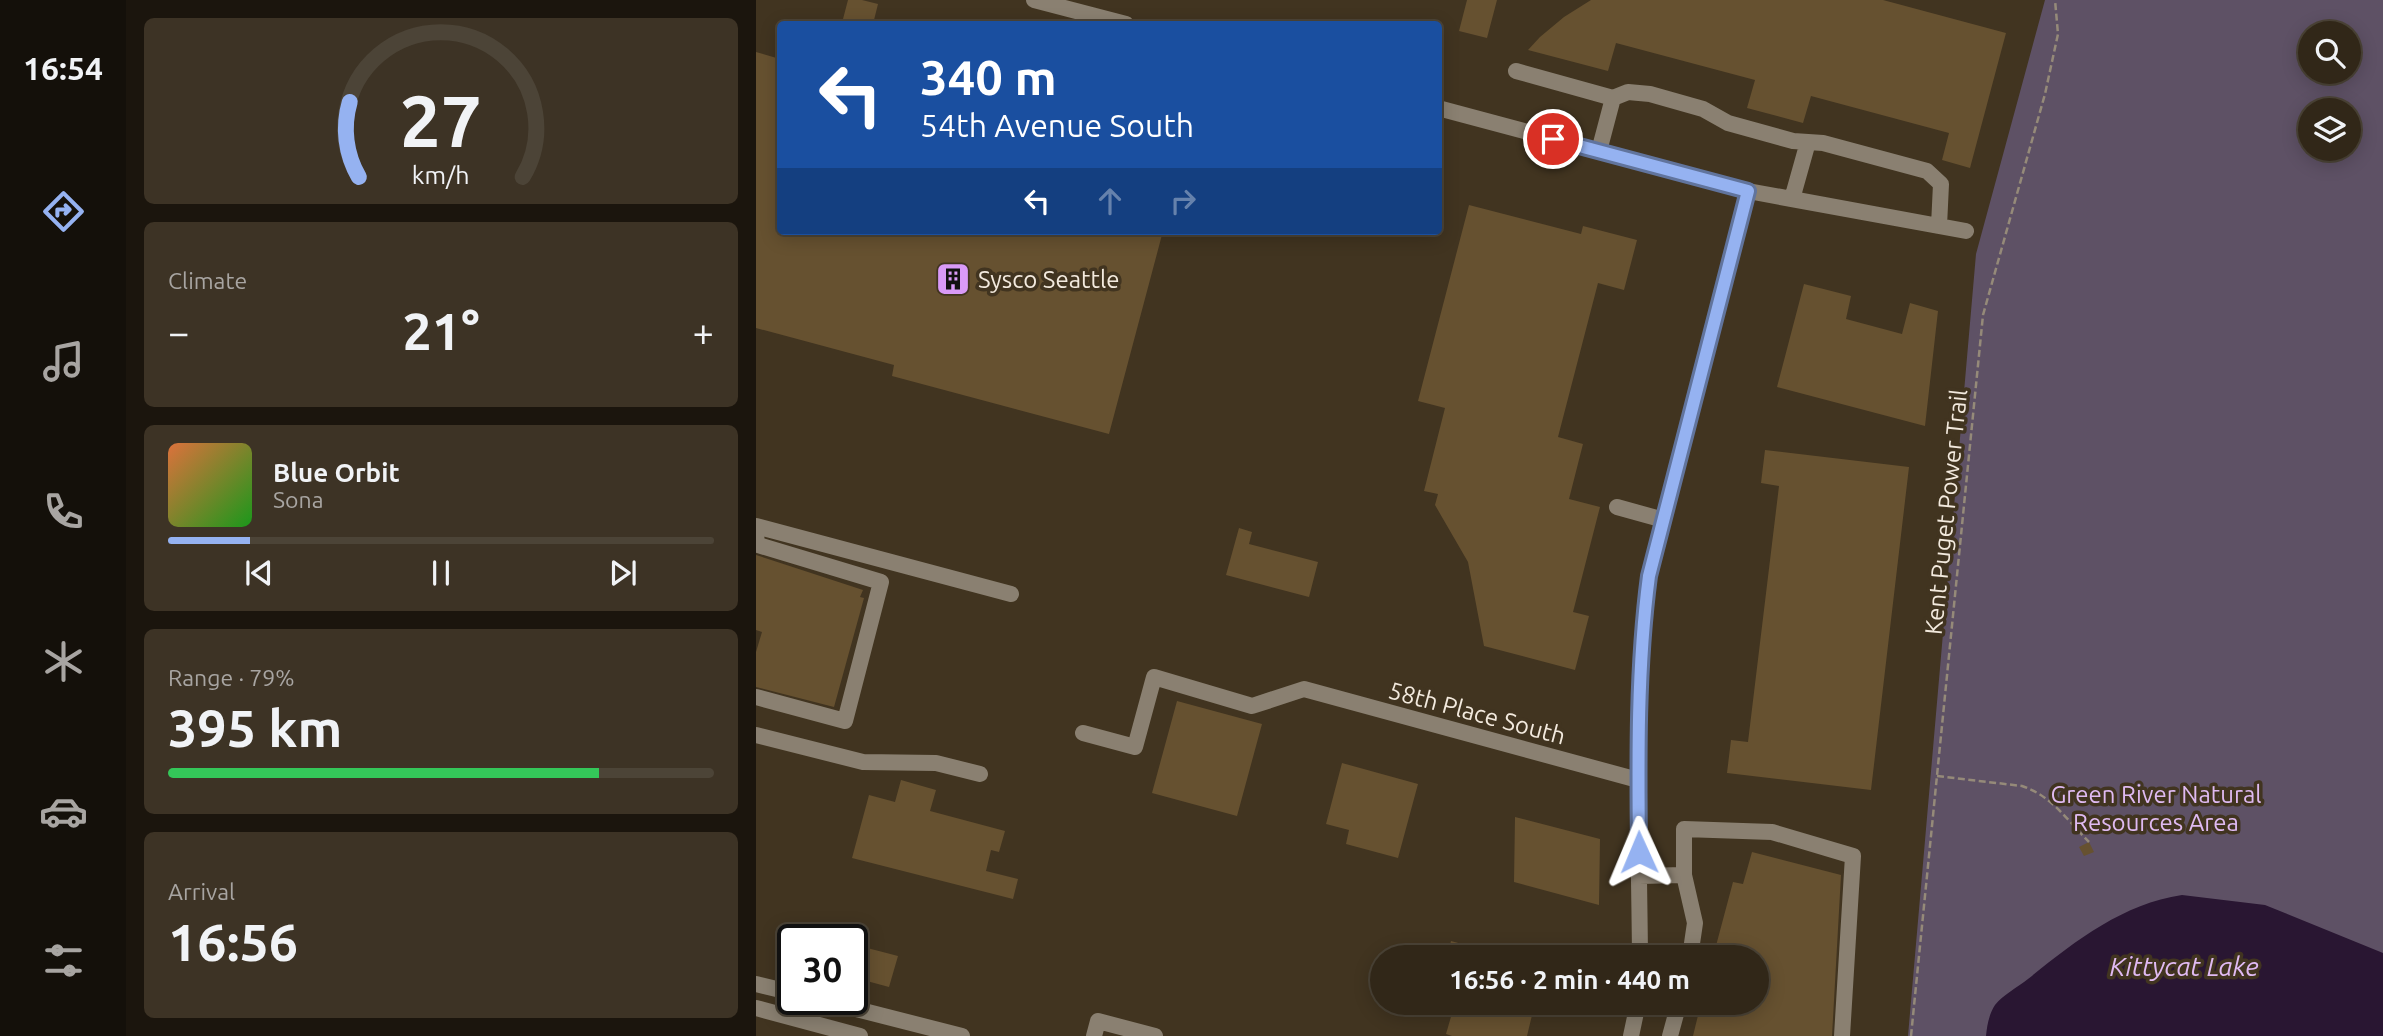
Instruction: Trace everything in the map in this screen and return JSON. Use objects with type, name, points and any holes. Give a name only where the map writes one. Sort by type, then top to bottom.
[{"type":"street","points":[[1034,0],[1114,21]]},
{"type":"street","points":[[1516,71],[1613,98],[1628,92],[1650,94],[1703,109],[1728,123],[1793,141],[1823,143],[1927,171],[1941,184],[1939,226]]},
{"type":"street","points":[[1599,151],[1613,98]]},
{"type":"street","points":[[1442,109],[1748,191],[1966,232]]},
{"type":"street","points":[[1792,199],[1808,142]]},
{"type":"street","points":[[1640,945],[1638,780],[1643,628],[1649,576],[1748,191]]},
{"type":"street","points":[[1617,507],[1664,520]]},
{"type":"street","points":[[756,526],[1011,594]]},
{"type":"street","points":[[756,537],[758,545],[881,582],[845,721],[756,697]]},
{"type":"street","name":"58th Place South","points":[[1083,733],[1135,747],[1154,677],[1252,706],[1304,689],[1638,780]]},
{"type":"street","points":[[756,735],[863,762],[936,763],[980,774]]},
{"type":"street","points":[[1692,945],[1695,923],[1684,875],[1684,829],[1772,832],[1853,856],[1842,1036]]},
{"type":"street","points":[[1639,876],[1684,875]]},
{"type":"street","points":[[756,984],[777,989]]},
{"type":"street","points":[[756,1008],[860,1036]]},
{"type":"street","points":[[868,1012],[962,1036]]},
{"type":"street","points":[[1631,1036],[1635,1015]]},
{"type":"street","points":[[1670,1036],[1676,1015]]},
{"type":"street","points":[[1094,1036],[1098,1020],[1155,1036]]},
{"type":"path","name":"Kent Puget Power Trail","points":[[1911,1036],[1983,315],[2045,94],[2058,34],[2055,0]]},
{"type":"path","points":[[1937,776],[2022,786],[2035,790],[2050,800],[2089,842]]},
{"type":"green space","name":"Green River Natural Resources Area","points":[[2045,0],[2383,0],[2383,1036],[1908,1036],[1976,254]]},
{"type":"water","name":"Kittycat Lake","points":[[2182,895],[2265,905],[2383,953],[2383,1036],[1986,1036],[1990,1016],[1998,1001],[2081,939],[2100,926],[2139,907]]},
{"type":"building","points":[[848,0],[878,4],[874,21],[843,19]]},
{"type":"building","points":[[1467,0],[1497,0],[1487,38],[1459,31]]},
{"type":"building","points":[[1591,0],[1883,0],[2006,33],[1970,168],[1942,160],[1949,133],[1811,96],[1803,123],[1747,108],[1755,80],[1616,43],[1608,71],[1528,50],[1564,17]]},
{"type":"building","name":"Sysco Seattle","points":[[756,52],[777,58],[777,235],[1162,235],[1109,434],[892,376],[894,365],[756,328]]},
{"type":"building","points":[[1469,205],[1581,234],[1583,226],[1637,240],[1624,290],[1598,283],[1558,437],[1583,444],[1569,499],[1600,507],[1573,612],[1589,616],[1575,670],[1484,646],[1468,562],[1435,505],[1438,494],[1424,491],[1445,408],[1418,401]]},
{"type":"building","points":[[1804,284],[1851,296],[1846,319],[1902,334],[1910,303],[1938,311],[1925,426],[1777,387]]},
{"type":"building","points":[[1765,450],[1909,467],[1871,790],[1727,773],[1731,740],[1748,742],[1779,486],[1761,483]]},
{"type":"building","points":[[1239,528],[1252,532],[1249,544],[1318,562],[1309,597],[1226,575]]},
{"type":"building","points":[[756,555],[863,590],[860,597],[864,598],[834,707],[756,687],[756,652],[762,632],[756,630]]},
{"type":"building","points":[[1177,701],[1262,724],[1237,816],[1152,793]]},
{"type":"building","points":[[1342,763],[1418,784],[1398,858],[1346,844],[1349,830],[1326,824]]},
{"type":"building","points":[[901,780],[936,790],[930,811],[1005,831],[999,852],[991,850],[986,871],[1018,879],[1013,899],[852,858],[869,795],[895,802]]},
{"type":"building","points":[[1515,817],[1600,839],[1599,905],[1514,882]]},
{"type":"building","points":[[2089,842],[2094,852],[2084,856],[2079,847]]},
{"type":"building","points":[[1752,852],[1841,875],[1832,1036],[1693,1036],[1698,1015],[1769,1015],[1769,945],[1716,945],[1733,882],[1743,884]]},
{"type":"building","points":[[1451,941],[1465,945],[1450,945]]},
{"type":"building","points":[[868,948],[898,956],[889,987],[868,981]]},
{"type":"building","points":[[1452,1015],[1532,1015],[1527,1036],[1446,1034]]},
{"type":"place","name":"Sysco Seattle","points":[[953,279]]},
{"type":"route","points":[[1553,139],[1748,191],[1649,576],[1643,628],[1638,780],[1639,852]]}]
